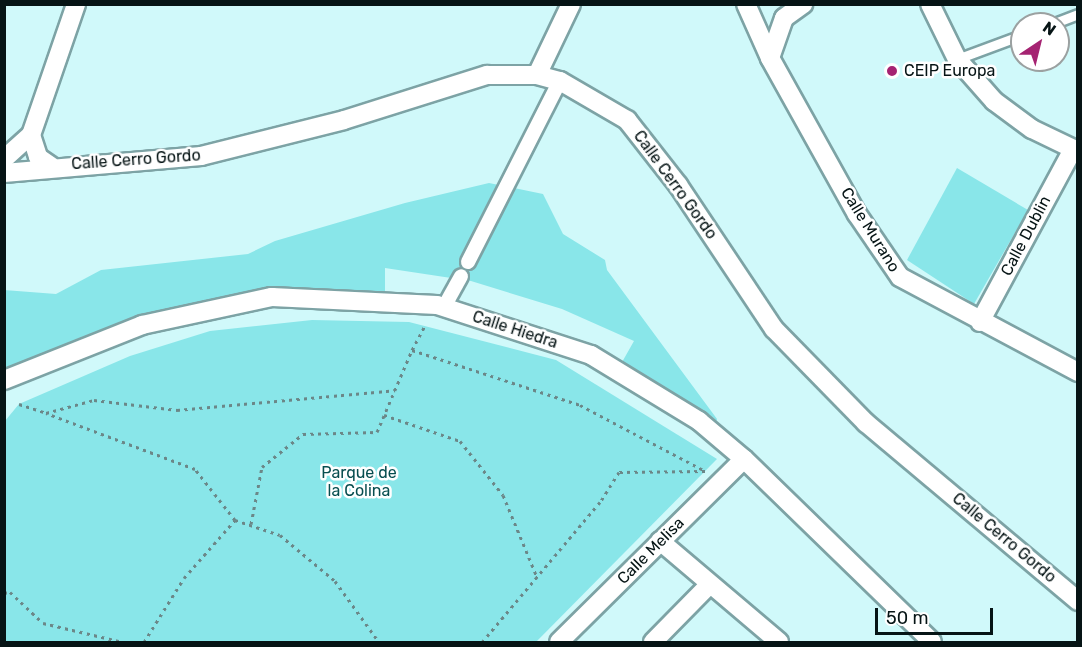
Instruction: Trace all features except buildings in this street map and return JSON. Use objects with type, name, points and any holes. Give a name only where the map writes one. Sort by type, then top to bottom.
[{"type":"street","points":[[4,159],[31,135],[76,4]]},
{"type":"street","points":[[537,75],[571,4]]},
{"type":"street","name":"Calle Murano","points":[[746,4],[770,58],[858,214],[900,277],[980,322],[1077,372]]},
{"type":"street","points":[[770,58],[784,18],[802,4]]},
{"type":"street","points":[[930,4],[957,59],[994,102],[1032,129],[1075,150]]},
{"type":"street","name":"Calle Cerro Gordo","points":[[4,173],[51,166],[201,156],[344,120],[487,75],[537,75],[560,81],[627,120],[678,185],[774,329],[866,423],[1077,601]]},
{"type":"street","points":[[468,262],[560,81]]},
{"type":"street","points":[[31,135],[38,157],[51,166]]},
{"type":"street","name":"Calle Dublin","points":[[980,322],[1075,150]]},
{"type":"street","points":[[444,307],[460,276]]},
{"type":"street","name":"Calle Hiedra","points":[[4,380],[142,325],[272,297],[444,307],[591,355],[699,421],[744,459],[932,642]]},
{"type":"street","name":"Calle Melisa","points":[[559,642],[744,459]]},
{"type":"street","points":[[660,541],[779,642]]},
{"type":"street","points":[[653,642],[710,584]]},
{"type":"lane","points":[[957,59],[1010,39]]},
{"type":"path","points":[[251,524],[261,467],[303,434],[377,432],[412,350],[425,326]]},
{"type":"path","points":[[412,350],[580,405],[705,471],[619,472],[600,502],[482,642]]},
{"type":"path","points":[[46,413],[94,400],[177,410],[395,390]]},
{"type":"path","points":[[19,404],[195,469],[235,520],[280,535],[334,581],[379,642]]},
{"type":"path","points":[[384,415],[460,441],[503,495],[537,577]]},
{"type":"path","points":[[144,642],[184,578],[235,520]]},
{"type":"path","points":[[4,593],[10,592],[43,623],[123,642]]},
{"type":"path","points":[[244,642],[272,642]]},
{"type":"green space","points":[[957,168],[1028,210],[974,304],[907,260]]},
{"type":"green space","points":[[489,183],[543,194],[563,234],[605,260],[607,270],[717,419],[713,433],[617,371],[634,341],[562,309],[471,281],[385,268],[385,302],[272,297],[142,325],[5,380],[4,290],[56,294],[101,270],[248,254],[275,241],[405,203]]},
{"type":"green space","name":"Parque de la Colina","points":[[312,320],[409,322],[556,360],[717,459],[536,642],[5,642],[5,421],[19,404],[130,356],[210,331]]},
{"type":"place","name":"CEIP Europa","points":[[892,71]]}]
